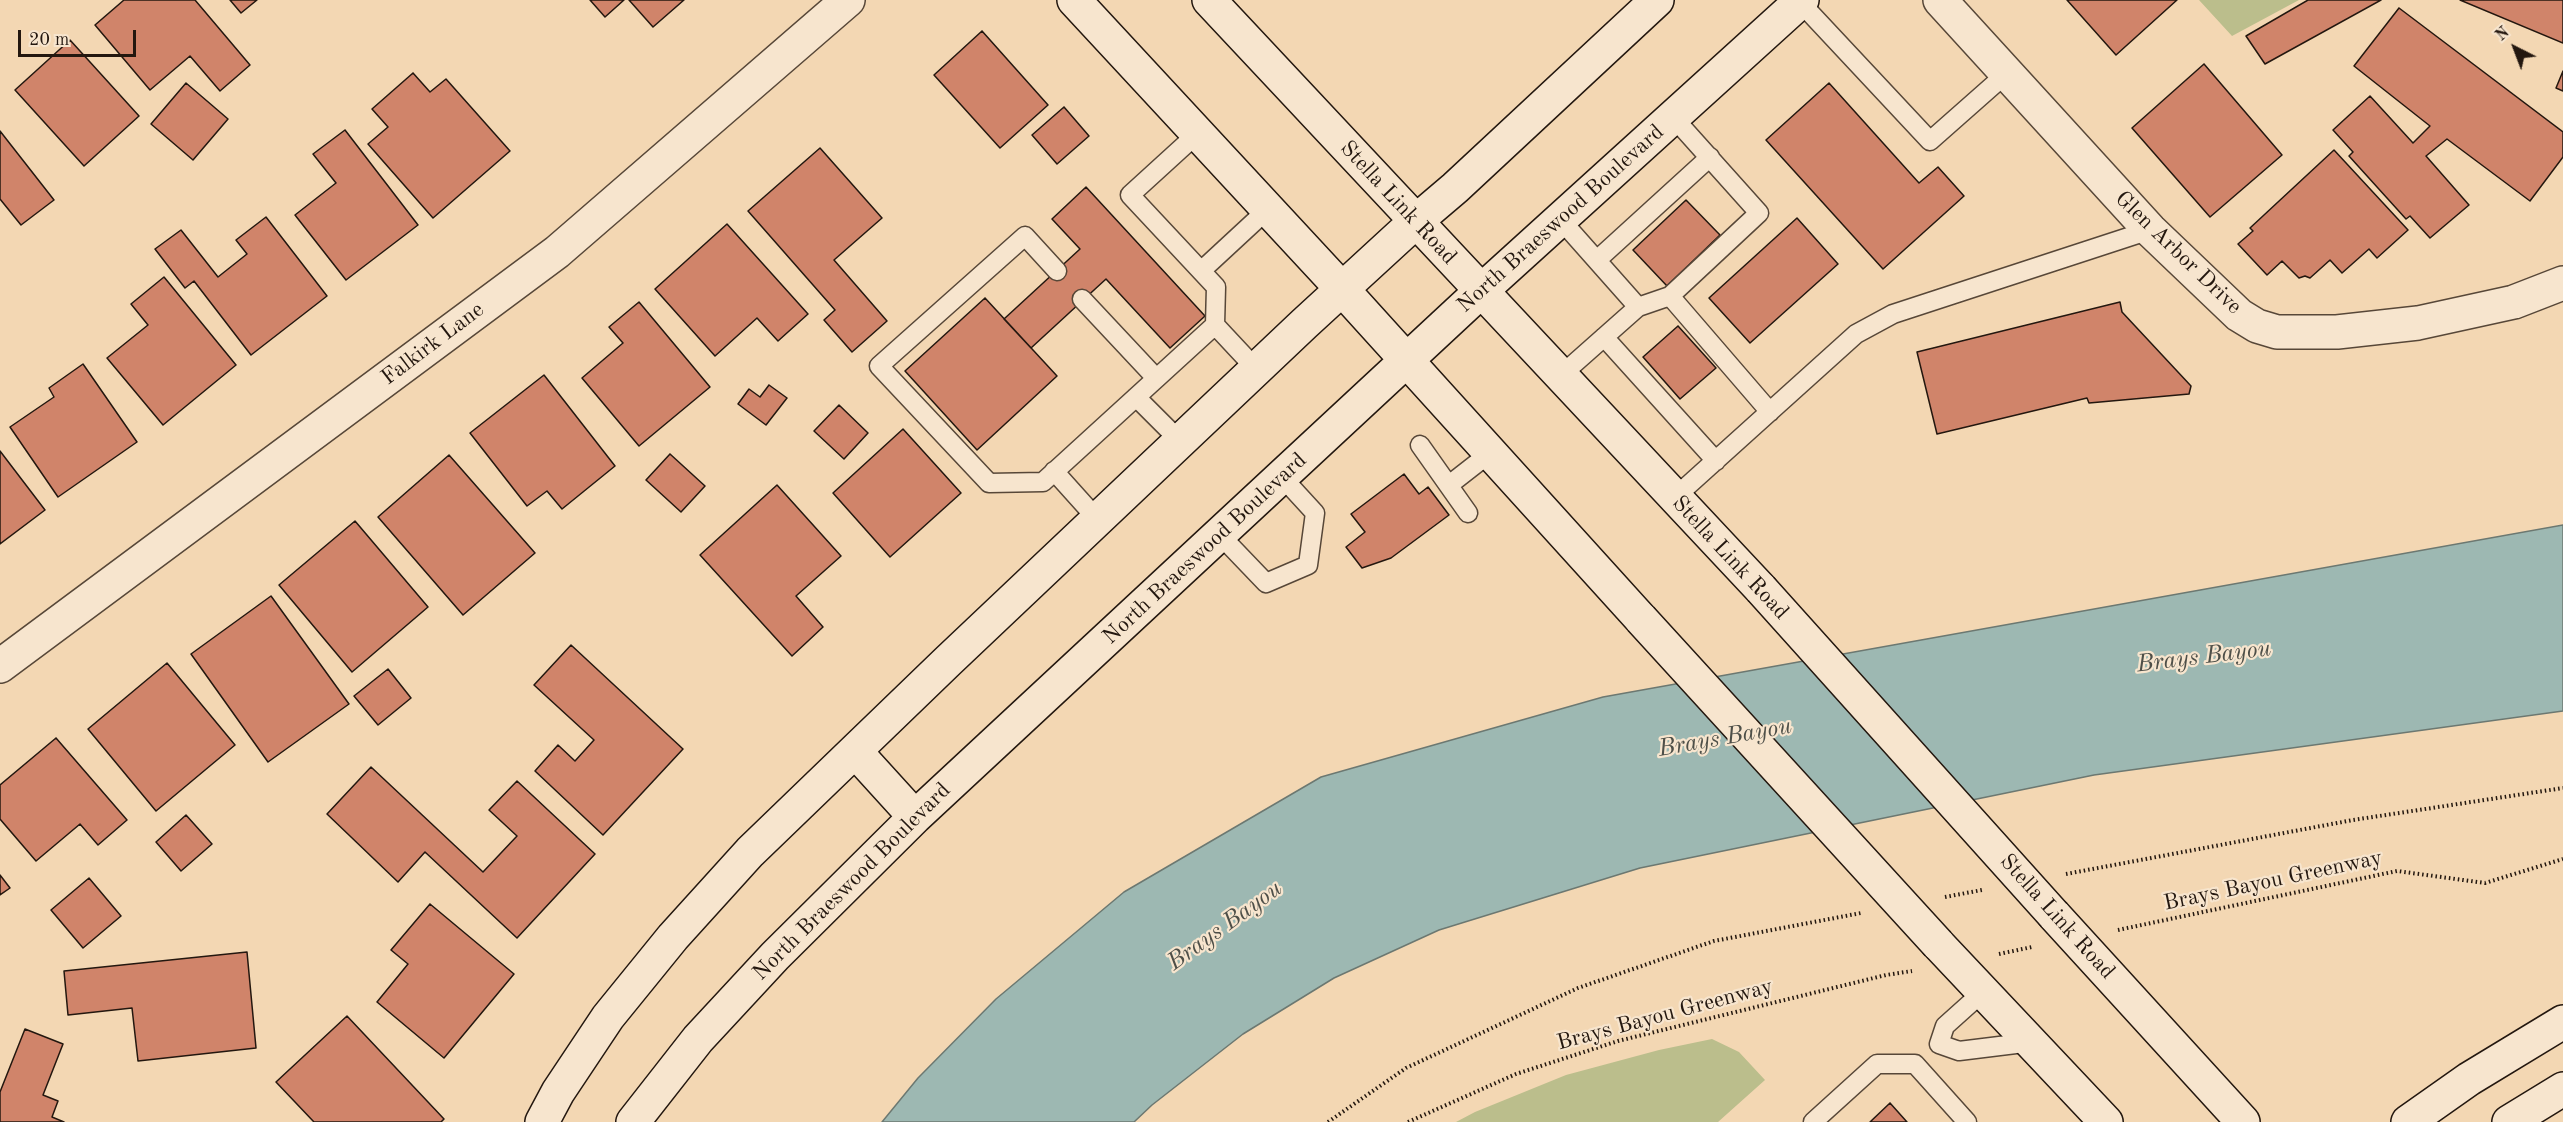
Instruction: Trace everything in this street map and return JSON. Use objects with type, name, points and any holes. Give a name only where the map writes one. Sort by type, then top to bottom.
[{"type":"main road","name":"Falkirk Lane","points":[[0,666],[557,252],[848,0]]},
{"type":"main road","points":[[1074,0],[1342,289],[1641,619],[1929,957],[1984,991],[2106,1122]]},
{"type":"main road","name":"Stella Link Road","points":[[1209,0],[1761,590],[2243,1122]]},
{"type":"main road","points":[[542,1122],[558,1092],[608,1017],[673,937],[750,852],[1342,289],[1455,188],[1657,0]]},
{"type":"main road","name":"Glen Arbor Drive","points":[[1940,0],[2150,230],[2239,315],[2257,326],[2277,332],[2337,332],[2418,323],[2514,302],[2563,284]]},
{"type":"main road","name":"North Braeswood Boulevard","points":[[633,1122],[698,1039],[775,956],[915,817],[1480,292],[1801,1]]},
{"type":"main road","points":[[855,751],[915,817]]},
{"type":"main road","points":[[2408,1122],[2469,1079],[2563,1022]]},
{"type":"main road","points":[[2509,1122],[2563,1089]]},
{"type":"lane","points":[[1801,1],[1930,141],[2007,73]]},
{"type":"lane","points":[[1559,376],[1638,307],[1670,296],[1759,213],[1673,117]]},
{"type":"lane","points":[[1198,134],[1130,195],[1216,287],[1215,325],[1257,370]]},
{"type":"lane","points":[[1597,260],[1710,157]]},
{"type":"lane","points":[[1201,271],[1268,210]]},
{"type":"lane","points":[[1560,219],[1638,307]]},
{"type":"lane","points":[[1674,498],[1856,334],[1893,314],[2150,230]]},
{"type":"lane","points":[[1057,271],[1024,236],[879,366],[988,483],[1043,482],[1215,325]]},
{"type":"lane","points":[[1670,296],[1770,412]]},
{"type":"lane","points":[[1082,298],[1156,378]]},
{"type":"lane","points":[[1604,337],[1716,461]]},
{"type":"lane","points":[[1136,397],[1181,441]]},
{"type":"lane","points":[[1419,445],[1468,513]]},
{"type":"lane","points":[[1449,485],[1490,453]]},
{"type":"lane","points":[[1054,471],[1098,519]]},
{"type":"lane","points":[[1220,535],[1266,583],[1308,565],[1316,513],[1282,477]]},
{"type":"lane","points":[[1813,1122],[1877,1064],[1916,1065],[1939,1044],[1945,1026],[1984,991]]},
{"type":"lane","points":[[1939,1044],[1959,1051],[2032,1042]]},
{"type":"lane","points":[[1916,1065],[1966,1122]]},
{"type":"path","name":"Brays Bayou Greenway","points":[[2107,933],[2397,871],[2485,883],[2563,859]]},
{"type":"path","points":[[1996,955],[2037,946]]},
{"type":"path","name":"Brays Bayou Greenway","points":[[1408,1122],[1516,1074],[1618,1041],[1886,975],[1929,957]]},
{"type":"green space","points":[[2199,0],[2299,0],[2232,36]]},
{"type":"green space","points":[[1712,1039],[1739,1052],[1765,1080],[1718,1122],[1456,1122],[1566,1075],[1659,1050]]},
{"type":"water","name":"Brays Bayou","points":[[2563,525],[2563,711],[2094,775],[1640,868],[1439,930],[1334,978],[1243,1034],[1152,1105],[1134,1122],[882,1122],[918,1078],[996,999],[1124,892],[1321,777],[1603,697]]},
{"type":"building","points":[[124,0],[195,0],[250,65],[220,91],[190,56],[150,90],[95,25]]},
{"type":"building","points":[[230,0],[257,0],[241,13]]},
{"type":"building","points":[[590,0],[624,0],[605,17]]},
{"type":"building","points":[[629,0],[684,0],[653,27]]},
{"type":"building","points":[[2067,0],[2177,0],[2116,55]]},
{"type":"building","points":[[2308,0],[2381,0],[2265,64],[2246,36]]},
{"type":"building","points":[[2460,0],[2563,0],[2563,43]]},
{"type":"building","points":[[2399,8],[2563,132],[2563,157],[2530,201],[2447,139],[2426,156],[2469,205],[2430,238],[2410,216],[2406,219],[2349,156],[2353,152],[2333,130],[2370,96],[2413,143],[2430,126],[2354,66]]},
{"type":"building","points":[[982,31],[1048,105],[1000,148],[934,75]]},
{"type":"building","points":[[70,40],[139,116],[84,166],[15,90]]},
{"type":"building","points":[[2204,64],[2282,155],[2210,217],[2132,128]]},
{"type":"building","points":[[2563,71],[2563,91],[2556,88]]},
{"type":"building","points":[[413,73],[430,92],[446,79],[510,151],[433,218],[368,144],[388,127],[372,109]]},
{"type":"building","points":[[186,83],[228,119],[193,160],[151,124]]},
{"type":"building","points":[[1829,83],[1919,183],[1938,167],[1964,196],[1883,269],[1766,140]]},
{"type":"building","points":[[1064,107],[1089,136],[1057,164],[1032,135]]},
{"type":"building","points":[[345,130],[418,225],[346,280],[295,215],[336,183],[313,154]]},
{"type":"building","points":[[0,131],[54,200],[21,225],[0,199]]},
{"type":"building","points":[[820,148],[882,218],[834,260],[887,321],[852,352],[824,320],[835,310],[748,211]]},
{"type":"building","points":[[2334,150],[2408,230],[2377,258],[2369,249],[2342,273],[2330,260],[2310,278],[2305,276],[2299,278],[2282,261],[2267,275],[2238,244],[2253,231],[2250,228]]},
{"type":"building","points":[[1086,187],[1205,316],[1170,348],[1106,279],[1031,348],[1004,319],[1080,249],[1052,219]]},
{"type":"building","points":[[1686,200],[1720,235],[1667,286],[1633,250]]},
{"type":"building","points":[[266,217],[327,296],[251,355],[194,281],[185,288],[155,249],[181,230],[218,277],[247,254],[236,240]]},
{"type":"building","points":[[1797,218],[1838,264],[1750,343],[1709,298]]},
{"type":"building","points":[[727,224],[808,314],[778,341],[757,318],[715,356],[655,289]]},
{"type":"building","points":[[164,277],[236,365],[163,425],[107,358],[148,325],[131,304]]},
{"type":"building","points":[[985,298],[1057,376],[977,450],[905,371]]},
{"type":"building","points":[[639,302],[710,387],[639,446],[582,378],[623,343],[609,327]]},
{"type":"building","points":[[2120,302],[2122,312],[2191,386],[2189,394],[2089,403],[2087,398],[1937,434],[1917,352]]},
{"type":"building","points":[[1678,326],[1716,368],[1680,399],[1643,357]]},
{"type":"building","points":[[83,364],[137,442],[58,497],[10,427],[54,397],[49,388]]},
{"type":"building","points":[[544,375],[615,466],[562,509],[547,491],[527,506],[470,433]]},
{"type":"building","points":[[769,385],[787,398],[766,425],[738,404],[749,389],[760,397]]},
{"type":"building","points":[[839,405],[868,433],[844,459],[814,431]]},
{"type":"building","points":[[903,429],[961,493],[890,557],[833,493]]},
{"type":"building","points":[[0,451],[45,510],[0,544]]},
{"type":"building","points":[[670,454],[705,486],[681,512],[646,480]]},
{"type":"building","points":[[449,455],[535,553],[463,615],[378,517]]},
{"type":"building","points":[[1404,474],[1419,494],[1428,487],[1449,515],[1391,558],[1362,568],[1346,547],[1365,532],[1351,514]]},
{"type":"building","points":[[777,485],[841,556],[796,596],[823,627],[792,656],[700,555]]},
{"type":"building","points":[[355,521],[428,607],[352,672],[279,585]]},
{"type":"building","points":[[271,596],[349,704],[268,762],[191,654]]},
{"type":"building","points":[[571,645],[683,749],[603,835],[535,771],[558,745],[575,761],[594,740],[534,685]]},
{"type":"building","points":[[167,663],[235,745],[156,811],[88,729]]},
{"type":"building","points":[[388,669],[411,698],[378,725],[354,696]]},
{"type":"building","points":[[56,738],[127,820],[98,845],[80,824],[36,861],[0,819],[0,785]]},
{"type":"building","points":[[371,767],[483,872],[517,836],[489,810],[517,781],[595,854],[517,938],[425,852],[398,882],[327,814]]},
{"type":"building","points":[[186,815],[212,844],[181,871],[156,842]]},
{"type":"building","points":[[0,875],[10,888],[0,895]]},
{"type":"building","points":[[89,878],[121,916],[83,948],[51,910]]},
{"type":"building","points":[[430,904],[514,974],[444,1058],[377,1002],[408,964],[391,950]]},
{"type":"building","points":[[247,952],[256,1048],[138,1061],[132,1008],[68,1015],[64,971]]},
{"type":"building","points":[[347,1016],[444,1119],[441,1122],[314,1122],[276,1082]]},
{"type":"building","points":[[25,1029],[63,1044],[43,1095],[58,1101],[52,1117],[64,1122],[0,1122],[0,1092]]},
{"type":"building","points":[[1890,1103],[1907,1122],[1870,1122]]}]
